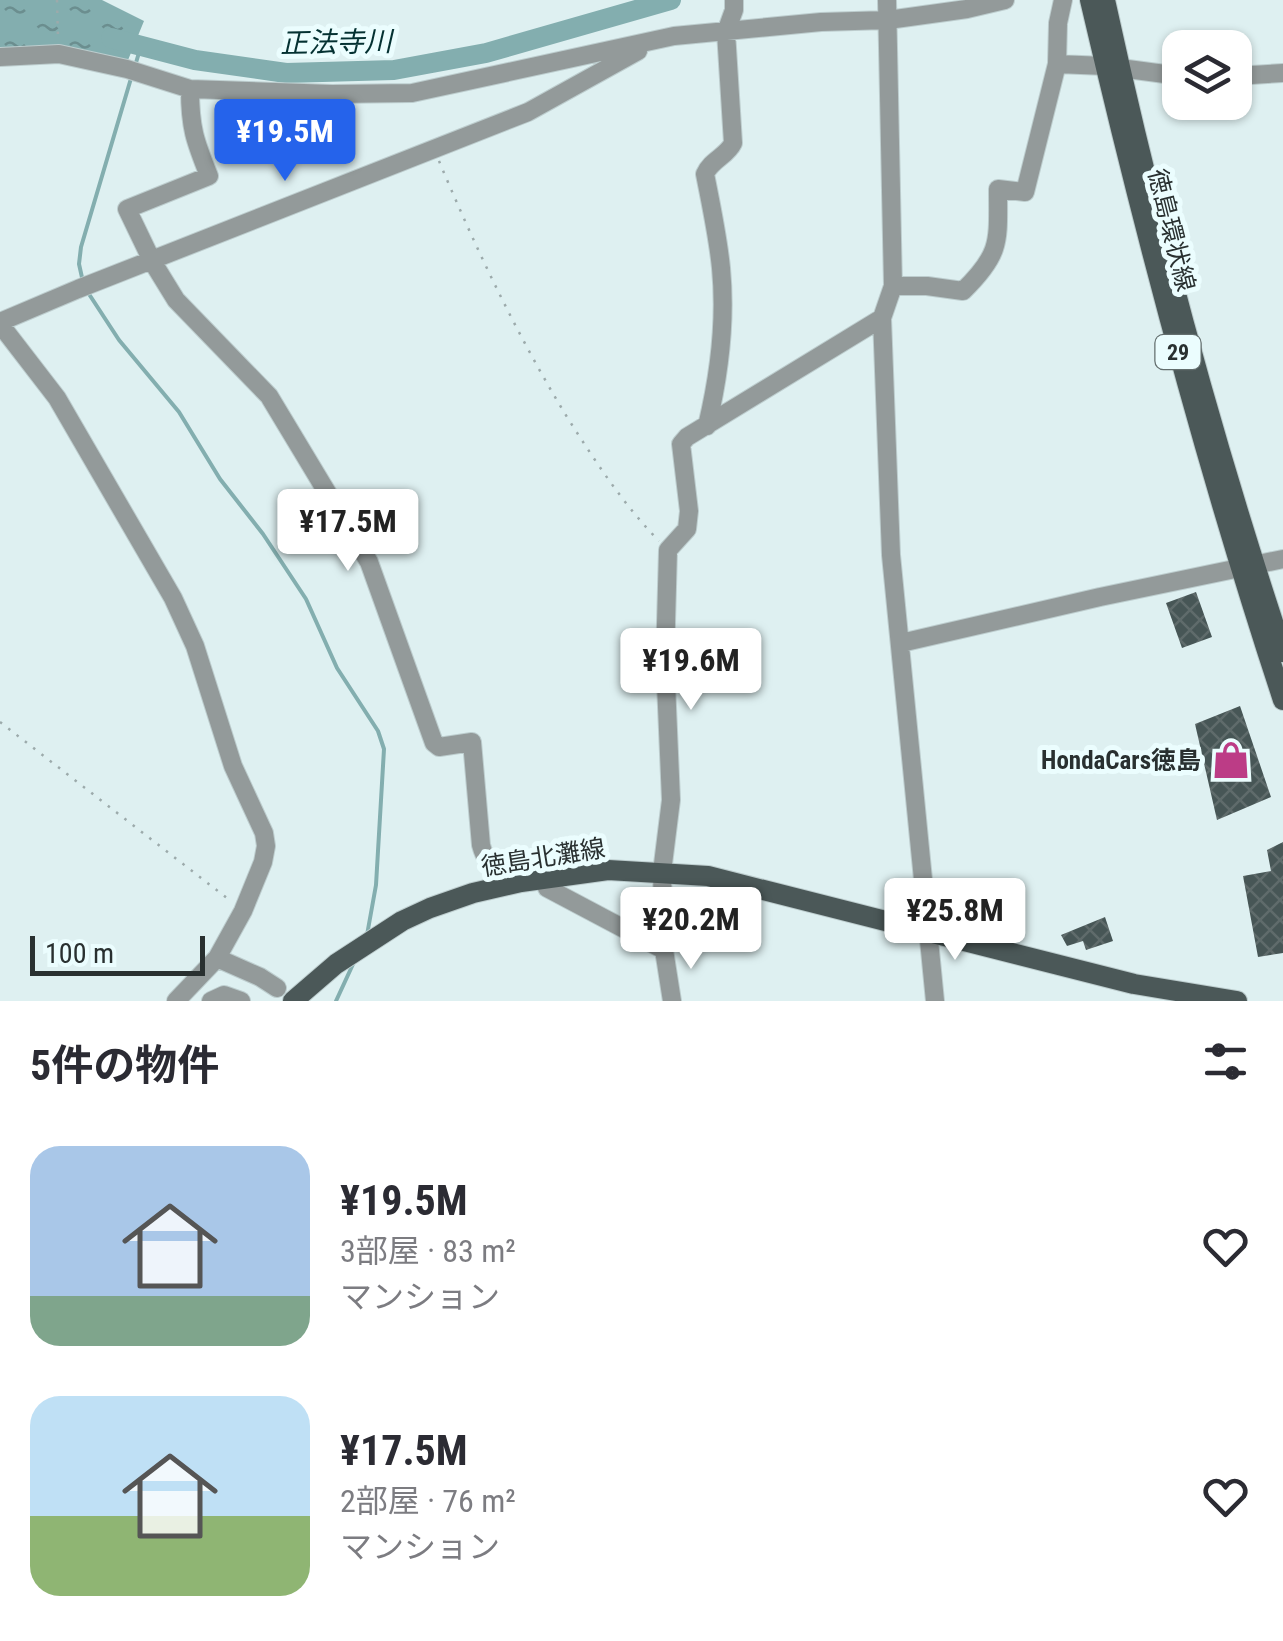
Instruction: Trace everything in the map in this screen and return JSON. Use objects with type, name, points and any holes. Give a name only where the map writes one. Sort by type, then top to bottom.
[{"type":"main road","name":"徳島環状線","points":[[1090,0],[1113,66]]},
{"type":"main road","name":"徳島環状線","points":[[1105,0],[1113,66],[1144,227],[1283,700]]},
{"type":"main road","name":"徳島環状線","points":[[1247,567],[1283,652]]},
{"type":"main road","name":"徳島北灘線","points":[[285,994],[381,933],[430,908],[510,884],[608,870],[708,876],[1134,984],[1237,1001]]},
{"type":"street","points":[[887,0],[893,286],[882,318],[891,555],[936,1001]]},
{"type":"street","points":[[0,58],[59,54],[190,89],[412,94],[674,36],[821,22],[888,20],[1005,0]]},
{"type":"street","points":[[893,286],[962,291],[991,258],[998,244],[998,189],[1025,192],[1057,64],[1063,0]]},
{"type":"street","points":[[707,426],[714,400],[722,312],[721,267],[705,174],[708,166],[730,150],[733,143],[726,32],[734,5]]},
{"type":"street","points":[[176,1001],[218,958],[263,862],[264,833],[233,766],[195,646],[173,598],[57,398],[0,323],[528,112],[659,40]]},
{"type":"street","points":[[1057,64],[1162,73]]},
{"type":"street","points":[[1252,75],[1283,74]]},
{"type":"street","points":[[190,89],[193,135],[209,176],[127,209],[152,262],[176,300],[269,396],[368,562],[434,742],[439,748],[472,742],[480,845],[484,858],[510,884]]},
{"type":"street","points":[[672,1001],[664,950],[662,872],[671,800],[665,660],[668,550],[687,529],[680,444],[882,318]]},
{"type":"street","points":[[901,643],[1080,601],[1283,560]]},
{"type":"street","points":[[543,877],[547,888],[664,950]]},
{"type":"street","points":[[218,958],[260,976],[285,994]]},
{"type":"street","points":[[211,1001],[224,995],[241,1001]]},
{"type":"path","points":[[57,0],[58,49]]},
{"type":"path","points":[[435,150],[484,262],[552,392],[598,466],[636,517],[668,550]]},
{"type":"path","points":[[0,722],[243,910]]},
{"type":"water","points":[[0,0],[102,0],[144,21],[126,65],[18,47],[0,48]]},
{"type":"building","points":[[1196,592],[1212,637],[1182,648],[1166,603]]},
{"type":"building","name":"HondaCars徳島","points":[[1240,706],[1271,797],[1217,820],[1195,724]]},
{"type":"building","points":[[1283,842],[1283,953],[1258,957],[1243,876],[1271,871],[1267,850]]},
{"type":"building","points":[[1105,917],[1113,941],[1086,950],[1083,941],[1067,946],[1061,935]]},
{"type":"waterway","name":"正法寺川","points":[[111,38],[195,60],[286,73],[394,70],[486,53],[671,0]]},
{"type":"waterway","points":[[135,66],[141,46]]},
{"type":"waterway","points":[[83,282],[81,247],[132,75]]},
{"type":"waterway","points":[[87,291],[119,340],[179,412],[220,479],[306,599],[337,668],[378,731],[384,749],[376,885],[367,935]]},
{"type":"waterway","points":[[336,1001],[354,962]]},
{"type":"place","name":"HondaCars徳島","points":[[1231,760]]}]
